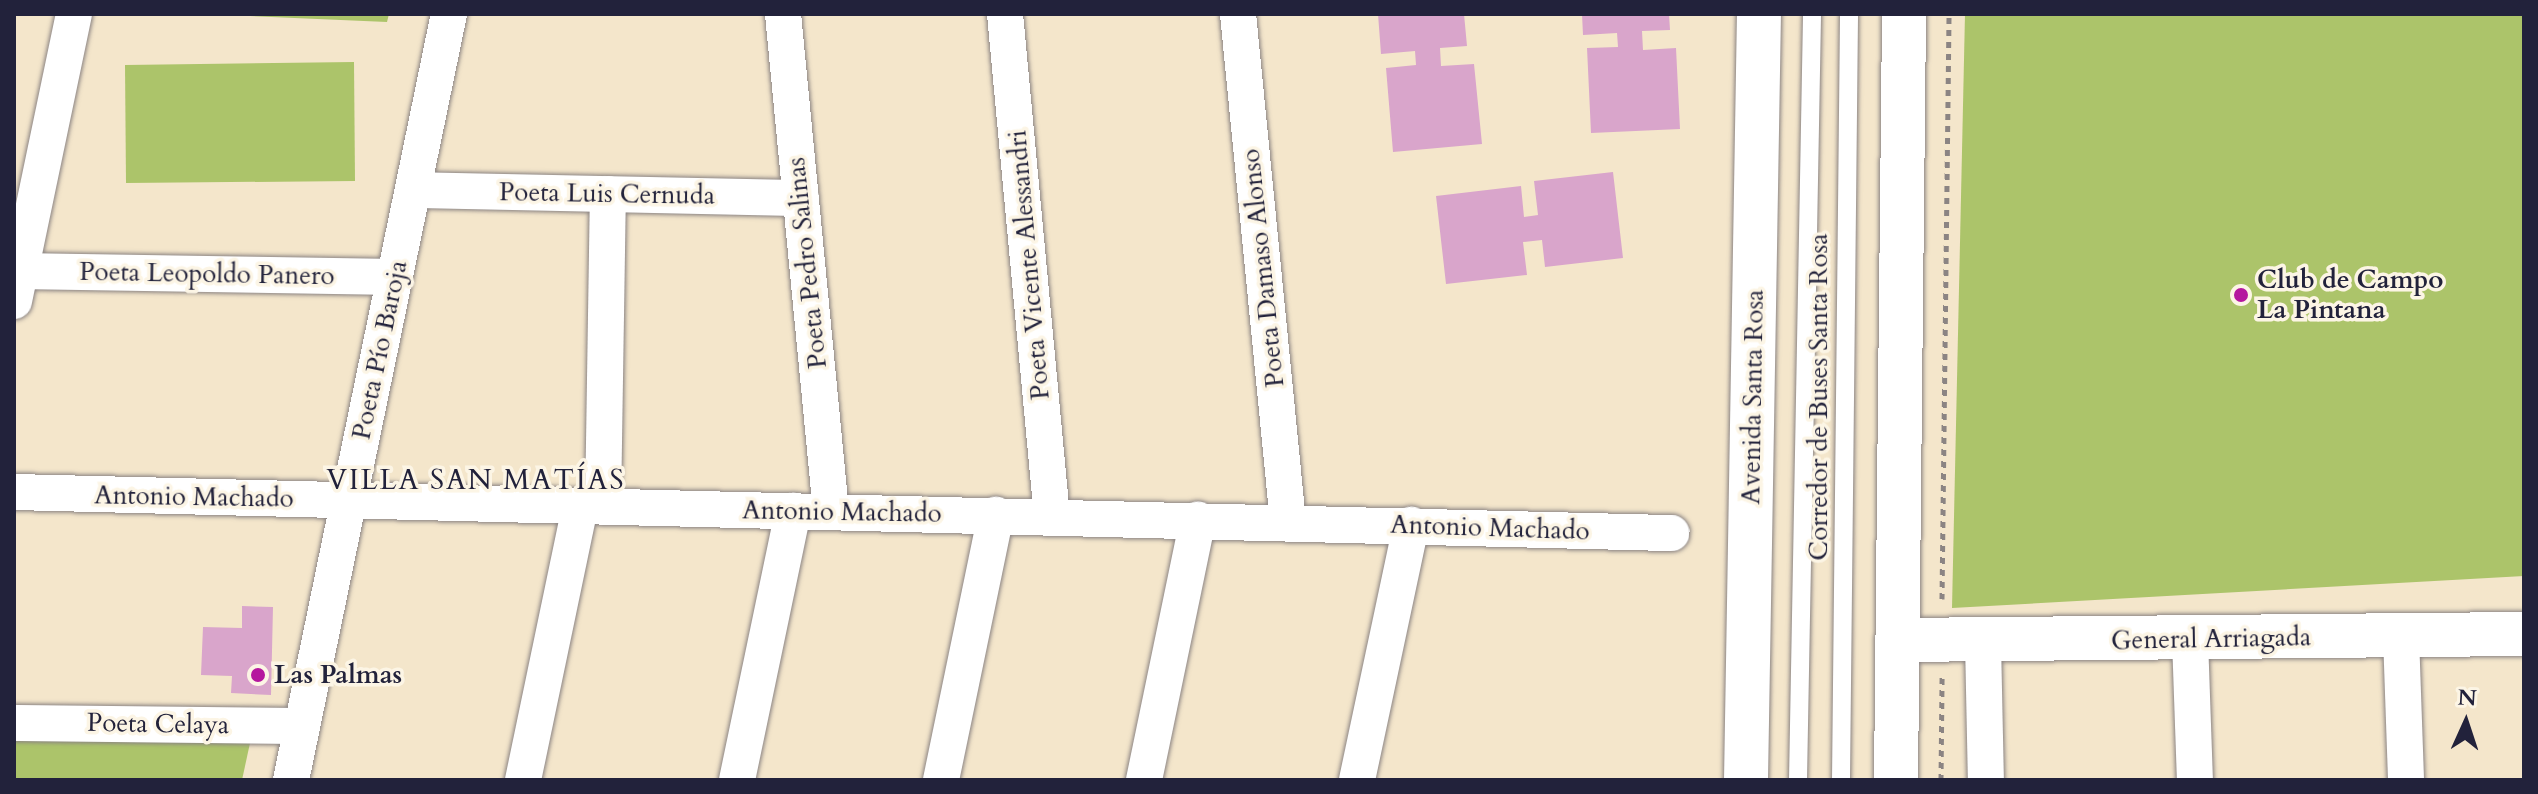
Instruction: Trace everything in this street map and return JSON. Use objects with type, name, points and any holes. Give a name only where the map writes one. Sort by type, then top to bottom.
[{"type":"main road","name":"Avenida Santa Rosa","points":[[1746,780],[1759,14]]},
{"type":"main road","points":[[1896,780],[1904,14]]},
{"type":"main road","name":"General Arriagada","points":[[1898,640],[1962,642],[2524,634]]},
{"type":"street","points":[[17,286],[74,14]]},
{"type":"street","name":"Poeta Pío Baroja","points":[[291,780],[449,14]]},
{"type":"street","name":"Poeta Pedro Salinas","points":[[783,14],[831,512]]},
{"type":"street","name":"Poeta Vicente Alessandri","points":[[1005,14],[1052,517]]},
{"type":"street","name":"Poeta Damaso Alonso","points":[[1238,14],[1288,522]]},
{"type":"street","name":"Poeta Luis Cernuda","points":[[413,190],[801,198]]},
{"type":"street","points":[[523,780],[592,506],[608,194]]},
{"type":"street","name":"Poeta Leopoldo Panero","points":[[17,286],[395,277]]},
{"type":"street","name":"Antonio Machado","points":[[14,492],[1671,533]]},
{"type":"street","points":[[737,780],[793,511]]},
{"type":"street","points":[[941,780],[996,515]]},
{"type":"street","points":[[1144,780],[1198,520]]},
{"type":"street","points":[[1357,780],[1411,525]]},
{"type":"street","points":[[2401,636],[2406,780]]},
{"type":"street","points":[[2190,639],[2195,780]]},
{"type":"street","points":[[1962,642],[1986,780]]},
{"type":"street","name":"Poeta Celaya","points":[[14,723],[302,726]]},
{"type":"lane","name":"Corredor de Buses Santa Rosa","points":[[1798,780],[1812,14]]},
{"type":"lane","name":"Corredor de Buses Santa Rosa","points":[[1841,780],[1849,14]]},
{"type":"path","points":[[1941,780],[1962,642],[1949,14]]},
{"type":"green space","points":[[201,14],[389,14],[387,22]]},
{"type":"green space","name":"Club de Campo La Pintana","points":[[1965,14],[2524,14],[2524,576],[1952,608]]},
{"type":"green space","points":[[354,62],[355,181],[126,183],[125,65]]},
{"type":"green space","points":[[14,737],[250,743],[242,780],[14,780]]},
{"type":"building","points":[[1378,14],[1464,14],[1467,46],[1440,48],[1441,66],[1474,64],[1482,144],[1393,152],[1386,68],[1416,65],[1415,51],[1381,54]]},
{"type":"building","points":[[1582,14],[1669,14],[1670,30],[1642,31],[1643,50],[1676,48],[1680,129],[1591,133],[1587,48],[1618,47],[1617,33],[1583,35]]},
{"type":"building","points":[[1613,172],[1623,258],[1545,267],[1542,240],[1523,242],[1527,275],[1446,284],[1436,196],[1521,186],[1524,217],[1538,215],[1534,181]]},
{"type":"building","points":[[242,606],[273,607],[271,695],[231,693],[232,676],[201,675],[203,627],[242,628]]},
{"type":"place","name":"Club de Campo La Pintana","points":[[2241,295]]},
{"type":"place","name":"Las Palmas","points":[[258,675]]},
{"type":"district","name":"VILLA SAN MATÍAS","points":[[476,480]]}]
